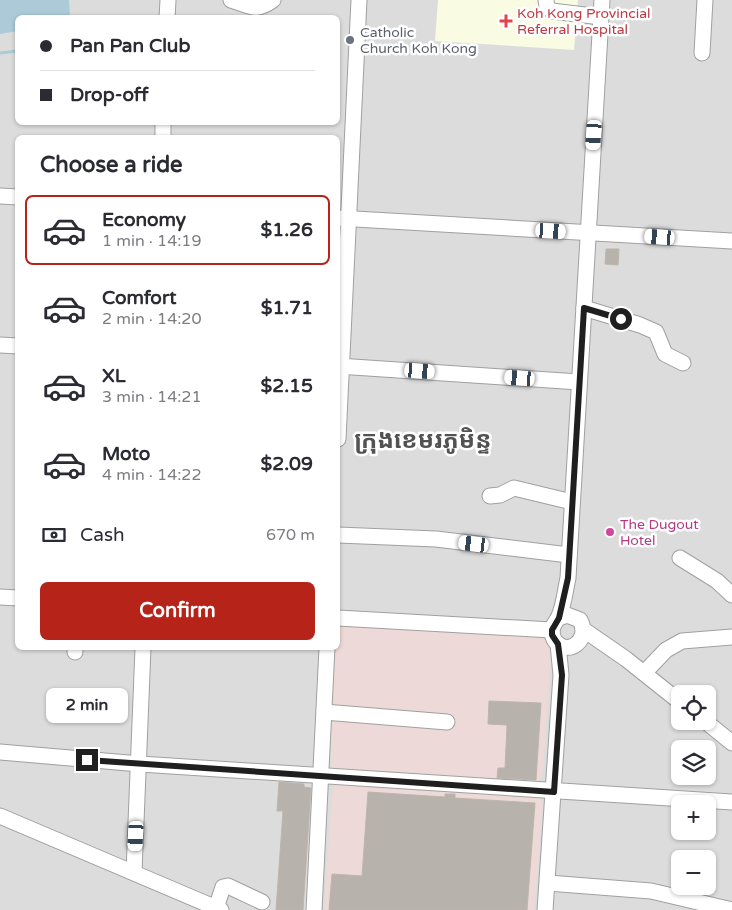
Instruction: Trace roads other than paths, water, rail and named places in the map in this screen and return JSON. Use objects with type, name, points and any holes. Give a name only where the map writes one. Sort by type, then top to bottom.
[{"type":"street","points":[[167,15],[168,0]]},
{"type":"street","points":[[231,0],[255,8],[263,8],[273,0]]},
{"type":"street","points":[[340,329],[343,219],[359,0]]},
{"type":"street","points":[[546,0],[547,7],[552,11],[601,18]]},
{"type":"street","points":[[545,910],[562,675],[574,636],[568,578],[569,555],[602,0]]},
{"type":"street","points":[[702,53],[705,0]]},
{"type":"street","points":[[0,196],[15,197]]},
{"type":"street","points":[[343,219],[732,241]]},
{"type":"street","points":[[584,308],[640,325],[656,332],[665,354],[683,363]]},
{"type":"street","points":[[0,345],[15,346]]},
{"type":"street","points":[[340,366],[579,382]]},
{"type":"street","points":[[490,496],[500,495],[514,488],[572,502]]},
{"type":"street","points":[[340,535],[436,539],[569,555]]},
{"type":"street","points":[[680,558],[717,581],[732,595]]},
{"type":"street","points":[[568,578],[552,635],[574,636],[601,642],[671,695]]},
{"type":"street","points":[[0,597],[15,598]]},
{"type":"street","points":[[340,618],[555,624],[567,615],[574,636]]},
{"type":"street","points":[[644,673],[666,650],[682,641],[732,638]]},
{"type":"street","points":[[134,872],[140,764],[143,650]]},
{"type":"street","points":[[314,910],[327,650]]},
{"type":"street","points":[[324,712],[447,722]]},
{"type":"street","points":[[716,730],[732,743]]},
{"type":"street","points":[[0,752],[140,764],[732,802]]},
{"type":"street","points":[[0,816],[219,909],[223,887],[228,886],[262,902]]},
{"type":"street","points":[[548,884],[651,891],[732,910]]},
{"type":"water","points":[[0,0],[69,0],[70,15],[15,15],[15,31],[0,34]]},
{"type":"waterway","points":[[0,53],[15,51]]},
{"type":"place","name":"Koh Kong Provincial Referral Hospital","points":[[506,21]]},
{"type":"place","name":"Catholic Church Koh Kong","points":[[350,40]]},
{"type":"place","name":"The Dugout Hotel","points":[[610,532]]},
{"type":"district","name":"ក្រុងខេមរភូមិន្ទ","points":[[423,440]]}]
